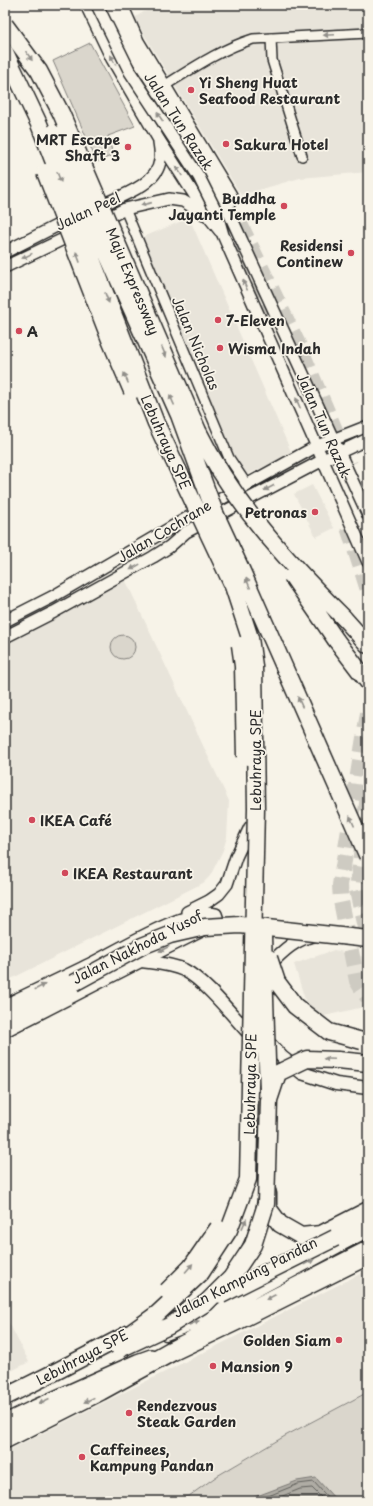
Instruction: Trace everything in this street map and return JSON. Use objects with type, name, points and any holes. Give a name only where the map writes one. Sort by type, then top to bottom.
[{"type":"highway","name":"Maju Expressway","points":[[5,25],[40,71],[61,113],[207,449],[218,469],[266,534]]},
{"type":"highway","name":"Maju Expressway","points":[[5,46],[23,73],[46,118],[179,415],[215,513]]},
{"type":"highway","name":"Lebuhraya SPE","points":[[5,52],[39,124],[156,423],[233,586],[250,638],[254,666],[256,808],[248,1179],[229,1230],[201,1273],[157,1314],[132,1332],[5,1396]]},
{"type":"highway","name":"Lebuhraya SPE","points":[[5,75],[29,129],[108,335],[147,428],[226,590],[240,640],[243,666],[249,893],[239,1176],[218,1227],[191,1267],[151,1307],[128,1324],[5,1387]]},
{"type":"highway","points":[[215,513],[220,540],[243,616],[250,660],[253,704],[249,893],[253,1005]]},
{"type":"highway","points":[[215,513],[368,857]]},
{"type":"highway","points":[[266,534],[300,573],[368,645]]},
{"type":"highway","points":[[266,534],[280,558],[336,640],[368,682]]},
{"type":"highway","points":[[343,617],[368,634]]},
{"type":"highway","points":[[256,808],[264,950],[268,1099],[268,1208],[280,1224],[301,1236],[321,1234],[368,1210]]},
{"type":"highway","points":[[249,893],[277,982],[295,1006],[329,1032],[368,1042]]},
{"type":"highway","points":[[5,1019],[142,946],[170,936],[206,927],[303,922],[368,929]]},
{"type":"highway","points":[[238,925],[368,939]]},
{"type":"highway","points":[[5,1401],[169,1326],[206,1303],[231,1278],[253,1245],[266,1204],[269,1100],[278,1074],[307,1059],[368,1063]]},
{"type":"highway","points":[[5,1396],[368,1223]]},
{"type":"main road","points":[[368,944],[359,938],[335,932],[309,936],[284,950],[265,969],[258,985],[253,1005],[260,1029],[270,1044],[282,1057],[302,1073],[336,1084],[368,1088]]},
{"type":"main road","points":[[142,961],[172,966],[185,971],[200,982],[254,1039]]},
{"type":"main road","name":"Jalan Kampung Pandan","points":[[5,1396],[146,1325],[206,1283],[217,1274],[227,1259],[246,1220],[252,1183],[253,1005]]},
{"type":"main road","name":"Jalan Kampung Pandan","points":[[64,1366],[161,1336],[197,1322],[368,1230]]},
{"type":"main road","name":"Jalan Kampung Pandan","points":[[5,1432],[171,1351],[368,1246]]},
{"type":"street","name":"Jalan Tun Razak","points":[[89,5],[130,72],[219,210],[339,452],[368,515]]},
{"type":"street","points":[[89,5],[112,59],[159,140],[219,210],[231,195],[138,41],[122,5]]},
{"type":"street","name":"Jalan Tun Razak","points":[[110,5],[130,48],[201,159],[219,210],[223,235],[368,562]]},
{"type":"street","points":[[164,86],[211,57],[237,44],[253,39],[368,33]]},
{"type":"street","points":[[271,38],[272,60],[302,156]]},
{"type":"street","name":"Jalan Peel","points":[[5,252],[43,232],[145,184],[154,175],[160,161],[159,140]]},
{"type":"street","name":"Jalan Peel","points":[[5,267],[125,209],[169,199],[219,210]]},
{"type":"street","name":"Jalan Nicholas","points":[[125,209],[229,458],[247,485]]},
{"type":"street","points":[[43,232],[49,246]]},
{"type":"street","name":"Jalan Cochrane","points":[[5,621],[52,597],[201,510],[317,446],[368,426]]},
{"type":"street","name":"Jalan Cochrane","points":[[5,637],[54,612],[153,557],[186,532],[323,460],[368,439]]},
{"type":"street","points":[[164,926],[214,897],[227,884],[236,857],[250,827]]},
{"type":"street","name":"Jalan Nakhoda Yusof","points":[[5,1005],[91,964],[164,926],[208,912],[216,914],[218,920],[214,925],[5,1032]]},
{"type":"street","points":[[91,964],[101,963],[107,971],[106,977],[101,983]]},
{"type":"street","name":"Jalan Kampung Pandan","points":[[5,1420],[137,1360],[171,1351],[238,1324],[368,1259]]},
{"type":"street","name":"Jalan Kampung Pandan","points":[[5,1443],[102,1394],[171,1351]]},
{"type":"shaded area","points":[[155,5],[368,5],[368,172],[300,178],[241,195],[134,18]]},
{"type":"shaded area","points":[[90,43],[135,126],[108,136],[113,155],[97,162],[53,61]]},
{"type":"shaded area","name":"Wisma Indah","points":[[184,220],[192,224],[292,454],[244,476],[232,458],[141,238]]},
{"type":"shaded area","name":"Petronas","points":[[312,485],[334,528],[316,537],[294,494]]},
{"type":"shaded area","points":[[125,579],[229,801],[227,837],[223,850],[210,876],[203,883],[5,982],[5,642]]},
{"type":"shaded area","points":[[123,635],[128,636],[134,642],[134,652],[128,658],[123,659],[118,658],[112,652],[111,647],[112,642],[118,636]]},
{"type":"shaded area","points":[[334,950],[360,955],[368,962],[368,1006],[311,1019],[294,964]]},
{"type":"shaded area","points":[[368,1270],[368,1392],[285,1436],[217,1476],[189,1496],[171,1501],[5,1501],[5,1452]]},
{"type":"shaded area","points":[[5,1315],[29,1362],[5,1374]]},
{"type":"shaded area","points":[[368,1392],[368,1501],[171,1501],[189,1496],[217,1476],[285,1436]]},
{"type":"water","points":[[316,1478],[337,1501],[248,1501],[249,1499],[297,1481]]},
{"type":"tunnel","points":[[123,46],[171,126]]},
{"type":"tunnel","points":[[213,195],[270,328]]},
{"type":"tunnel","points":[[240,224],[300,348],[350,465]]},
{"type":"tunnel","points":[[348,527],[368,590]]},
{"type":"tunnel","points":[[368,713],[340,885],[341,901],[357,981],[368,998]]},
{"type":"tunnel","points":[[368,795],[357,890],[368,942]]},
{"type":"place","name":"Yi Sheng Huat Seafood Restaurant","points":[[191,90]]},
{"type":"place","name":"Sakura Hotel","points":[[226,144]]},
{"type":"place","name":"MRT Escape Shaft 3","points":[[128,147]]},
{"type":"place","name":"Buddha Jayanti Temple","points":[[284,206]]},
{"type":"place","name":"Residensi Continew","points":[[351,253]]},
{"type":"place","name":"7-Eleven","points":[[218,320]]},
{"type":"place","name":"A","points":[[19,331]]},
{"type":"place","name":"Wisma Indah","points":[[220,348]]},
{"type":"place","name":"Petronas","points":[[315,512]]},
{"type":"place","name":"IKEA Café","points":[[32,820]]},
{"type":"place","name":"IKEA Restaurant","points":[[65,873]]},
{"type":"place","name":"Golden Siam","points":[[339,1340]]},
{"type":"place","name":"Mansion 9","points":[[213,1366]]},
{"type":"place","name":"Rendezvous Steak Garden","points":[[129,1413]]},
{"type":"place","name":"Caffeinees, Kampung Pandan","points":[[82,1457]]}]
